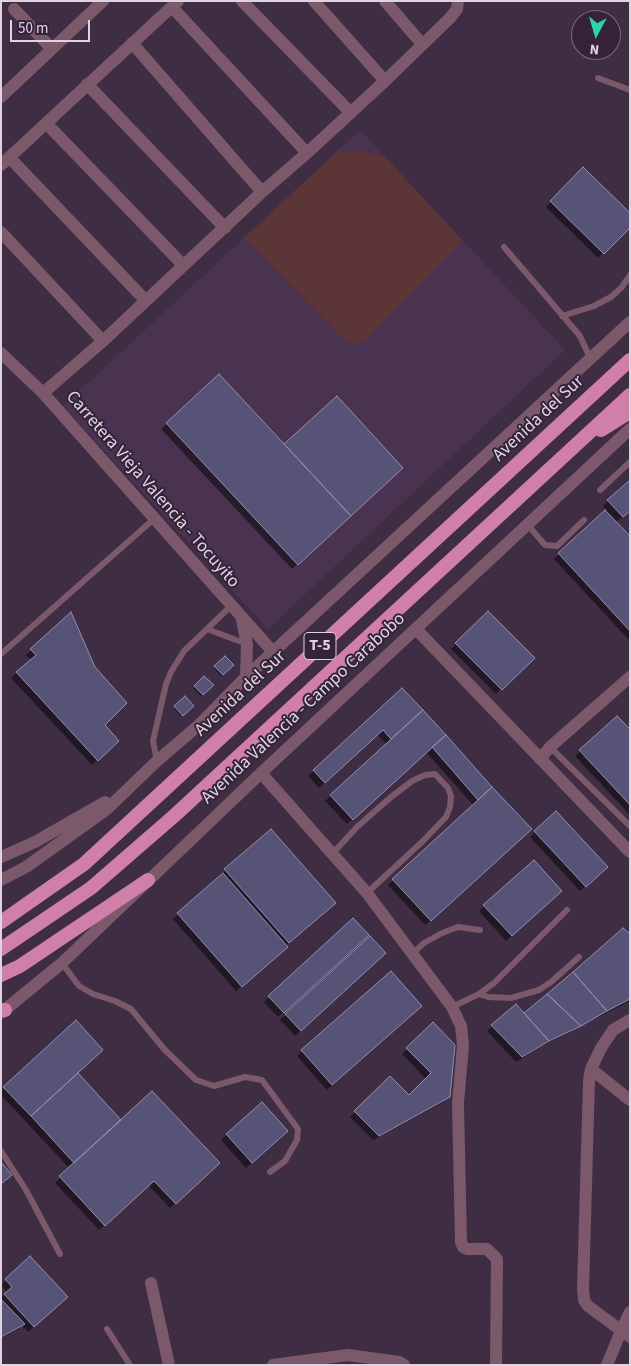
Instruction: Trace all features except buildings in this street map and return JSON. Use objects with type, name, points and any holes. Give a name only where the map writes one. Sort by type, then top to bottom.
[{"type":"highway","name":"Avenida del Sur","points":[[1,922],[84,864],[630,360]]},
{"type":"highway","name":"T-5","points":[[1,948],[91,888],[174,816],[630,394]]},
{"type":"highway","points":[[573,447],[630,412]]},
{"type":"highway","points":[[1,975],[20,966],[148,880]]},
{"type":"street","points":[[1,97],[104,1]]},
{"type":"street","points":[[242,1],[351,113]]},
{"type":"street","points":[[314,1],[385,81]]},
{"type":"street","points":[[385,1],[422,44]]},
{"type":"street","points":[[43,393],[103,341],[262,192],[308,153],[385,81],[457,8],[458,1]]},
{"type":"street","points":[[146,301],[5,161],[174,4],[308,153]]},
{"type":"street","points":[[14,9],[52,49]]},
{"type":"street","points":[[132,43],[262,192]]},
{"type":"street","points":[[87,84],[225,228]]},
{"type":"street","points":[[46,123],[183,265]]},
{"type":"street","points":[[1,232],[103,341]]},
{"type":"street","points":[[1,880],[34,861],[107,808],[129,789],[157,761],[200,724],[246,677],[630,322]]},
{"type":"street","name":"Carretera Vieja Valencia - Tocuyito","points":[[1,353],[43,393],[273,652]]},
{"type":"street","name":"Avenida Valencia - Campo Carabobo","points":[[3,1011],[62,963],[261,773],[630,429]]},
{"type":"street","points":[[241,618],[247,644],[246,677]]},
{"type":"street","points":[[416,629],[630,852]]},
{"type":"street","points":[[540,759],[550,747],[630,677]]},
{"type":"street","points":[[261,773],[367,893],[452,1007],[460,1026],[463,1045],[458,1103],[461,1242],[463,1247],[467,1249],[487,1249],[497,1260],[496,1365]]},
{"type":"street","points":[[1,858],[35,842],[129,789]]},
{"type":"street","points":[[625,1334],[588,1306],[584,1300],[588,1091],[592,1069],[601,1048],[613,1030],[630,1020]]},
{"type":"street","points":[[592,1069],[630,1100]]},
{"type":"street","points":[[151,1283],[169,1365]]},
{"type":"street","points":[[608,1365],[625,1334],[630,1312]]},
{"type":"street","points":[[273,1365],[348,1355],[399,1362],[404,1365]]},
{"type":"lane","points":[[598,78],[630,90]]},
{"type":"lane","points":[[504,248],[580,336],[590,358]]},
{"type":"lane","points":[[562,316],[594,306],[611,297],[622,287],[630,275]]},
{"type":"lane","points":[[600,490],[630,462]]},
{"type":"lane","points":[[1,654],[155,518]]},
{"type":"lane","points":[[527,524],[545,545],[557,546],[584,520]]},
{"type":"lane","points":[[157,761],[153,741],[168,678],[184,651],[231,606]]},
{"type":"lane","points":[[207,629],[247,644]]},
{"type":"lane","points":[[550,747],[630,826]]},
{"type":"lane","points":[[332,854],[364,821],[412,781],[425,775],[435,774],[448,788],[451,796],[450,807],[446,817],[367,893]]},
{"type":"lane","points":[[452,1007],[479,994],[494,983],[567,910]]},
{"type":"lane","points":[[413,953],[442,933],[458,927],[480,930]]},
{"type":"lane","points":[[479,994],[488,997],[511,998],[539,990],[579,956]]},
{"type":"lane","points":[[62,963],[79,986],[93,994],[115,1001],[130,1009],[164,1049],[196,1080],[214,1086],[245,1077],[262,1080],[298,1129],[297,1140],[285,1161],[270,1172]]},
{"type":"lane","points":[[1,1151],[26,1190],[60,1254]]},
{"type":"lane","points":[[107,1330],[130,1365]]},
{"type":"shaded area","points":[[360,130],[565,350],[268,629],[63,406]]},
{"type":"shaded area","points":[[338,151],[367,152],[385,157],[463,241],[367,338],[359,343],[351,343],[343,338],[244,238]]}]
